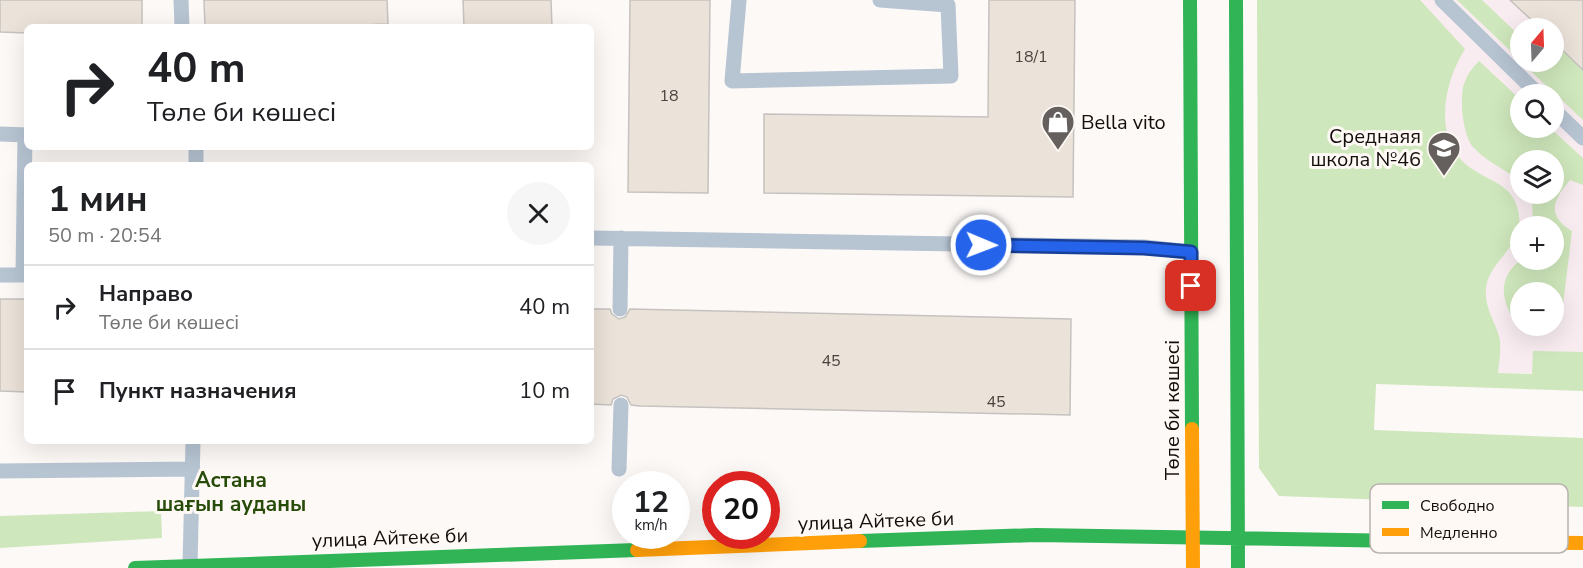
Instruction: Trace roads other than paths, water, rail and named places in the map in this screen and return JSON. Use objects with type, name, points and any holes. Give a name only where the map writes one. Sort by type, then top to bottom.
[{"type":"street","name":"Төле би көшесі","points":[[1190,0],[1193,568]]},
{"type":"street","points":[[1236,0],[1238,568]]},
{"type":"street","name":"улица Айтеке би","points":[[135,568],[190,565],[427,562],[1036,535],[1370,542]]},
{"type":"street","name":"улица Айтеке би","points":[[1568,543],[1583,543]]},
{"type":"lane","points":[[181,0],[182,24]]},
{"type":"lane","points":[[739,0],[732,81],[951,76],[948,4],[880,0]]},
{"type":"lane","points":[[1442,0],[1528,84]]},
{"type":"lane","points":[[1564,120],[1583,138]]},
{"type":"lane","points":[[0,134],[24,135]]},
{"type":"lane","points":[[0,275],[23,275],[24,228]]},
{"type":"lane","points":[[594,238],[1132,247],[1191,252]]},
{"type":"lane","points":[[620,309],[621,238]]},
{"type":"lane","points":[[619,469],[621,405]]},
{"type":"lane","points":[[190,565],[193,444]]},
{"type":"lane","points":[[0,471],[192,469]]},
{"type":"place","name":"Bella vito","points":[[1058,151]]},
{"type":"place","name":"Среднаяя школа №46","points":[[1444,177]]},
{"type":"district","name":"Астана шағын ауданы","points":[[231,492]]}]
